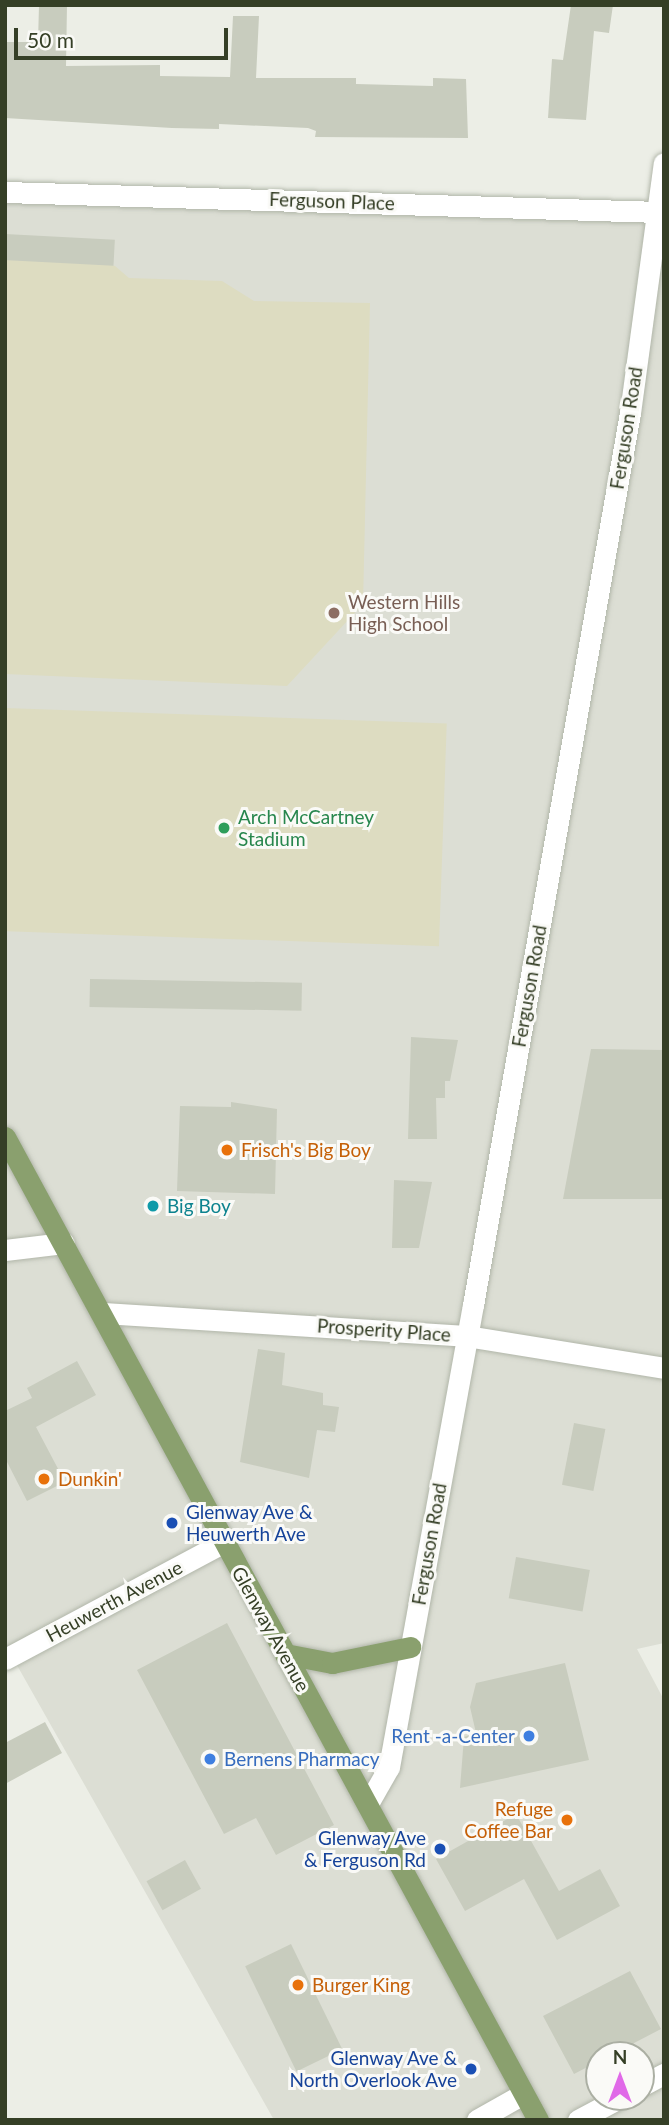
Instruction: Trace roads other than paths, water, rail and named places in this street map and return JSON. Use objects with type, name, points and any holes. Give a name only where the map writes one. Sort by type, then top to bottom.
[{"type":"main road","name":"Glenway Avenue","points":[[5,1137],[102,1314],[222,1543],[369,1802],[538,2120]]},
{"type":"main road","points":[[285,1654],[332,1663],[410,1647]]},
{"type":"street","name":"Ferguson Road","points":[[369,1802],[389,1767],[467,1336],[621,466],[664,163]]},
{"type":"street","name":"Ferguson Place","points":[[5,191],[659,212]]},
{"type":"street","points":[[5,1250],[64,1243]]},
{"type":"street","name":"Prosperity Place","points":[[102,1314],[467,1336],[664,1368]]},
{"type":"street","name":"Heuwerth Avenue","points":[[5,1659],[222,1543]]},
{"type":"street","points":[[477,2120],[523,2094]]},
{"type":"street","points":[[578,2120],[595,2111]]},
{"type":"place","name":"Western Hills High School","points":[[334,613]]},
{"type":"place","name":"Arch McCartney Stadium","points":[[224,828]]},
{"type":"place","name":"Frisch's Big Boy","points":[[227,1150]]},
{"type":"place","name":"Big Boy","points":[[153,1206]]},
{"type":"place","name":"Dunkin'","points":[[44,1479]]},
{"type":"place","name":"Glenway Ave & Heuwerth Ave","points":[[172,1523]]},
{"type":"place","name":"Rent -a-Center","points":[[529,1736]]},
{"type":"place","name":"Bernens Pharmacy","points":[[210,1759]]},
{"type":"place","name":"Refuge Coffee Bar","points":[[567,1820]]},
{"type":"place","name":"Glenway Ave & Ferguson Rd","points":[[440,1849]]},
{"type":"place","name":"Burger King","points":[[298,1985]]},
{"type":"place","name":"Glenway Ave & North Overlook Ave","points":[[471,2069]]}]
